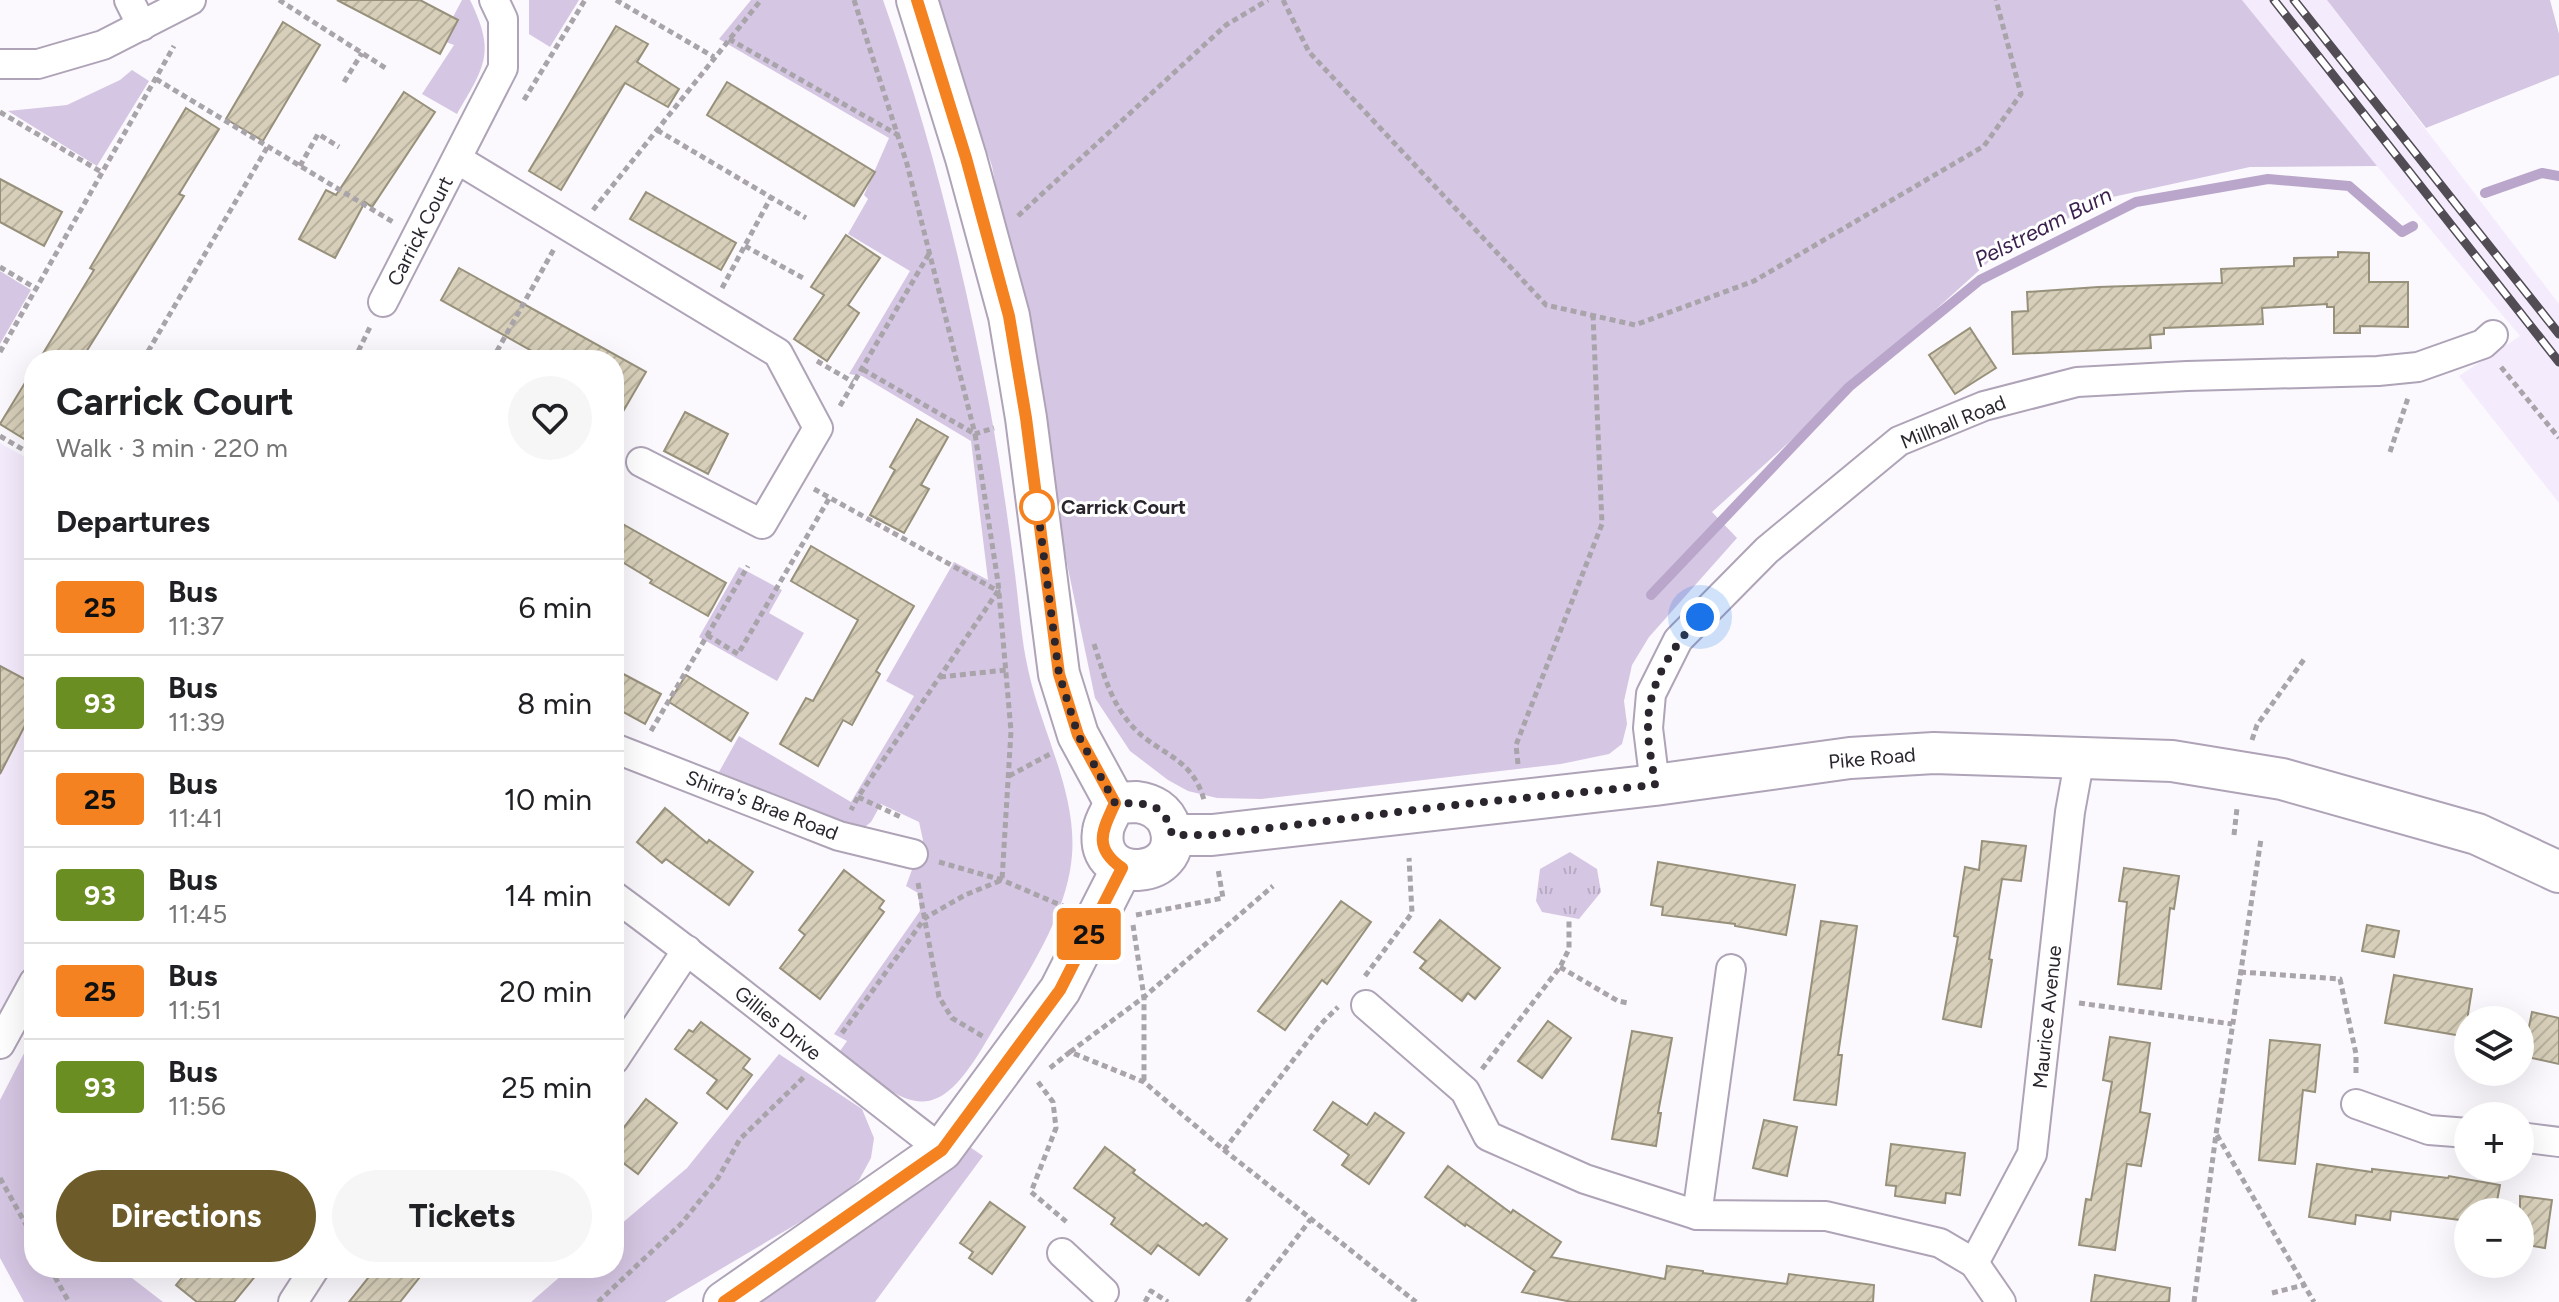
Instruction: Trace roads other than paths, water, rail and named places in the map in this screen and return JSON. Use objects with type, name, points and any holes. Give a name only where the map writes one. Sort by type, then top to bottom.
[{"type":"street","points":[[129,0],[142,26]]},
{"type":"street","points":[[0,64],[38,64],[103,45],[191,0]]},
{"type":"street","name":"Carrick Court","points":[[383,302],[503,68],[503,19],[494,0]]},
{"type":"street","points":[[917,0],[966,158],[1009,316],[1026,418],[1059,674],[1078,735],[1115,803]]},
{"type":"street","name":"Carrick Court","points":[[457,159],[778,353],[818,428],[762,524],[641,462]]},
{"type":"street","name":"Millhall Road","points":[[1655,785],[1648,728],[1651,694],[1678,640],[1767,550],[1899,441],[1984,406],[2077,382],[2418,367],[2488,340]]},
{"type":"street","name":"Shirra's Brae Road","points":[[625,752],[839,836],[913,854]]},
{"type":"street","name":"Pike Road","points":[[1172,835],[1212,835],[1320,820],[1655,785],[1850,758],[1934,753],[2172,761],[2282,779],[2477,834],[2559,872]]},
{"type":"street","name":"Maurice Avenue","points":[[1974,1263],[2032,1154],[2070,812],[2080,757]]},
{"type":"street","points":[[1137,802],[1157,809],[1165,816],[1172,835],[1165,857],[1156,866],[1145,870],[1122,868],[1107,854],[1103,844],[1105,824],[1115,803],[1137,802]]},
{"type":"street","points":[[724,1302],[942,1150],[1060,990],[1122,868]]},
{"type":"street","name":"Gillies Drive","points":[[624,903],[942,1150]]},
{"type":"street","points":[[624,1045],[687,950]]},
{"type":"street","points":[[1697,1215],[1731,969]]},
{"type":"street","points":[[1360,999],[1465,1091],[1488,1136],[1585,1179],[1697,1215],[1826,1216],[1940,1243],[1974,1263],[2001,1302]]},
{"type":"street","points":[[0,1044],[24,1000]]},
{"type":"street","points":[[2356,1104],[2429,1130],[2454,1132]]},
{"type":"street","points":[[2534,1139],[2559,1142]]},
{"type":"street","points":[[1062,1253],[1109,1299]]},
{"type":"street","points":[[293,1302],[309,1278]]},
{"type":"waterway","name":"Pelstream Burn","points":[[2485,193],[2542,173],[2559,176]]},
{"type":"waterway","name":"Pelstream Burn","points":[[1651,595],[1849,387],[1980,280],[2136,202],[2268,179],[2349,186],[2402,232],[2413,226]]},
{"type":"railway","points":[[2274,0],[2559,362]]},
{"type":"railway","points":[[2294,0],[2559,334]]},
{"type":"place","name":"Carrick Court","points":[[1037,507]]}]
